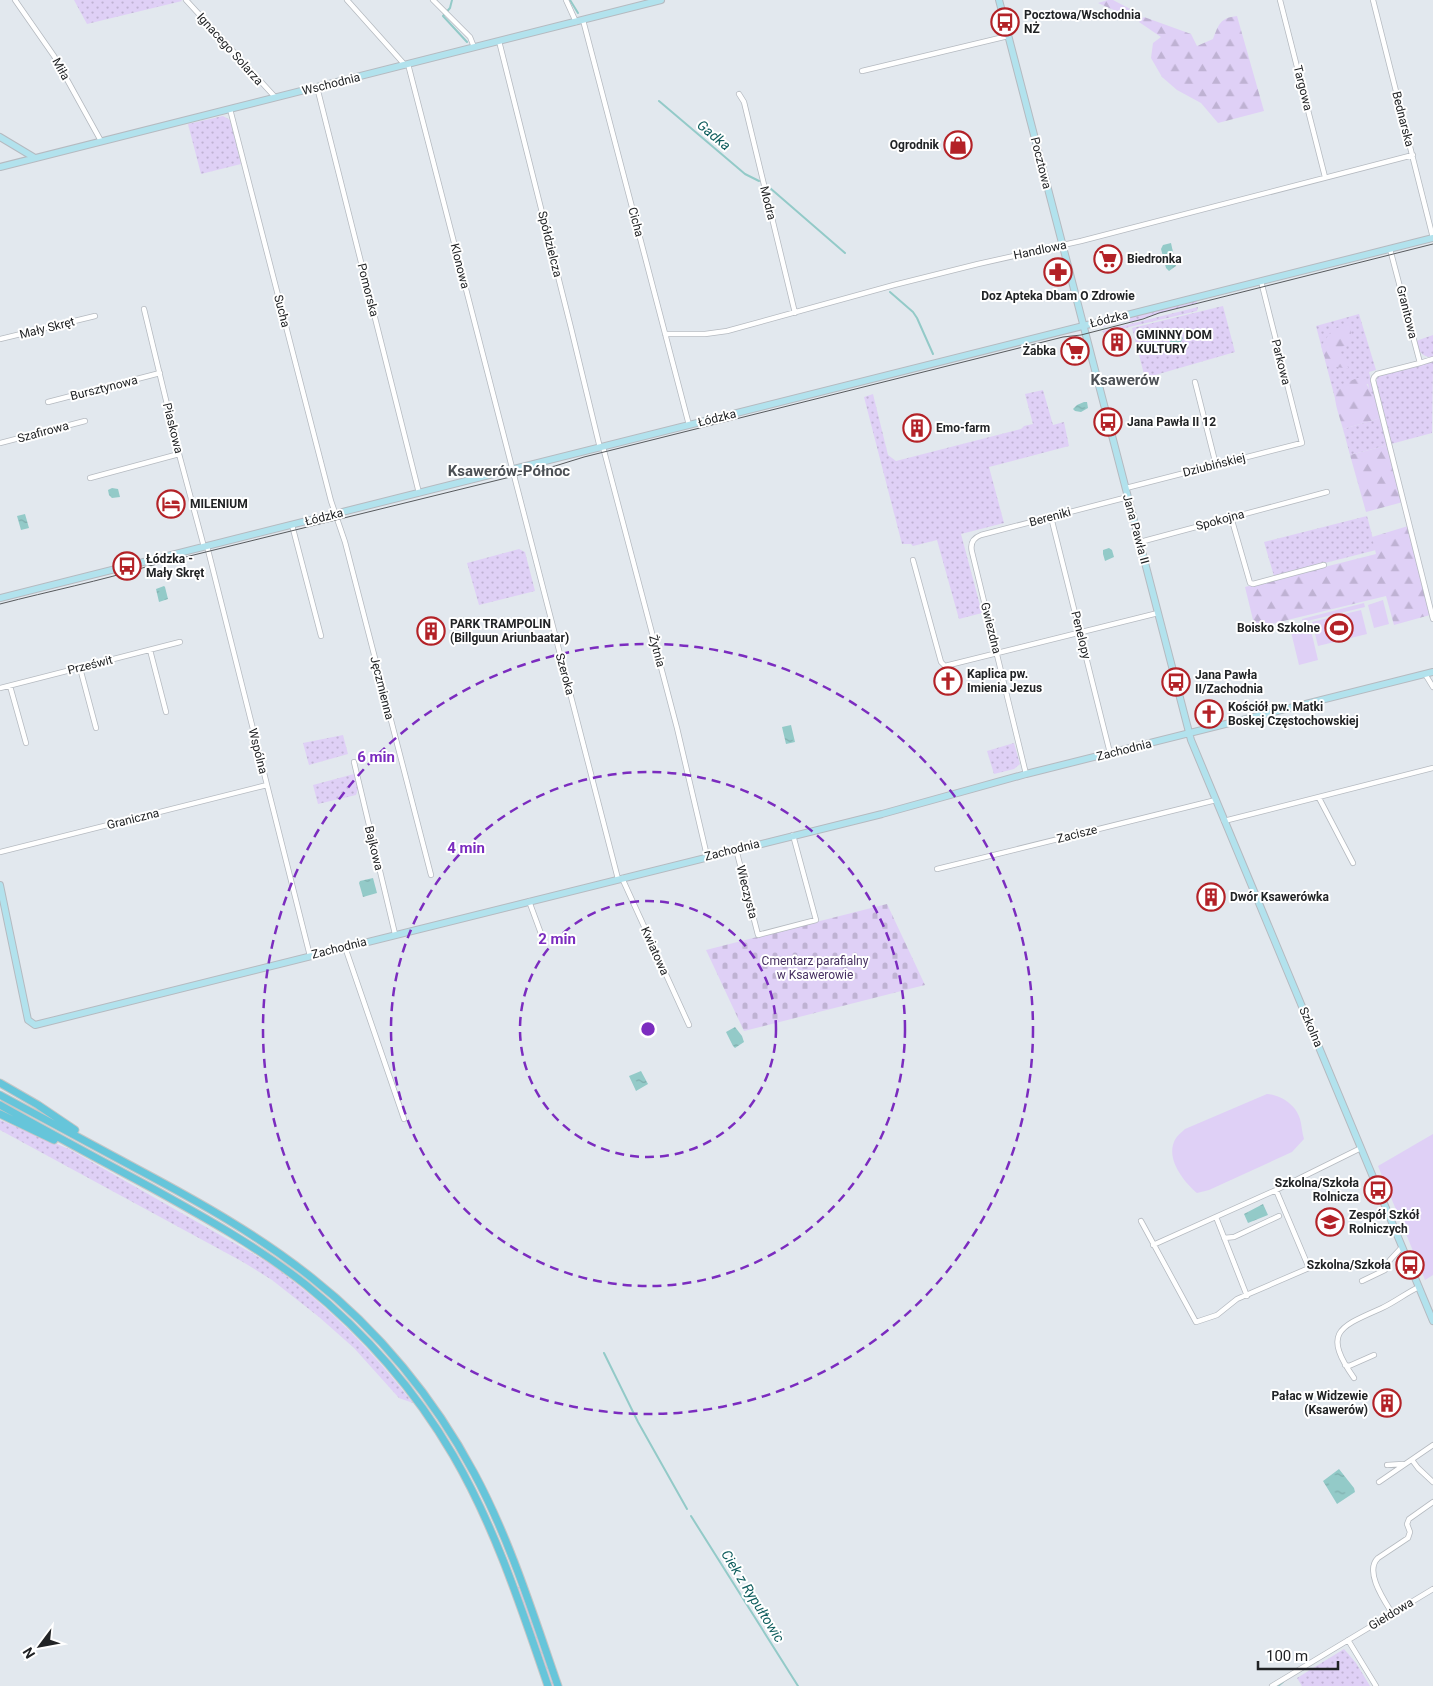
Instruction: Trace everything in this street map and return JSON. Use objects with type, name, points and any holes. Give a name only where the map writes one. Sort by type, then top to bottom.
[{"type":"main road","points":[[0,1083],[38,1105],[77,1132],[86,1141]]},
{"type":"main road","points":[[0,1095],[221,1216],[284,1256],[338,1300],[399,1362],[443,1421],[490,1504],[517,1569],[558,1686]]},
{"type":"main road","points":[[0,1105],[205,1217],[275,1262],[331,1307],[369,1344],[392,1369],[435,1427],[481,1508],[509,1575],[548,1686]]},
{"type":"main road","points":[[0,1114],[61,1143],[72,1144]]},
{"type":"street","name":"Miła","points":[[15,0],[54,56],[101,141]]},
{"type":"street","name":"Ignacego Solarza","points":[[186,0],[275,98]]},
{"type":"street","points":[[347,0],[407,64]]},
{"type":"street","points":[[433,0],[470,37],[474,47]]},
{"type":"street","name":"Cicha","points":[[566,0],[579,21],[689,425]]},
{"type":"street","name":"Wschodnia","points":[[0,167],[661,0]]},
{"type":"street","name":"Pocztowa","points":[[999,0],[1083,325]]},
{"type":"street","name":"Targowa","points":[[1280,0],[1325,177]]},
{"type":"street","name":"Bednarska","points":[[1373,0],[1433,238]]},
{"type":"street","points":[[862,71],[1008,36]]},
{"type":"street","name":"Spółdzielcza","points":[[499,41],[601,447]]},
{"type":"street","name":"Klonowa","points":[[407,64],[512,469]]},
{"type":"street","name":"Pomorska","points":[[317,87],[419,493]]},
{"type":"street","name":"Modra","points":[[739,94],[744,102],[795,313]]},
{"type":"street","name":"Sucha","points":[[230,109],[335,514]]},
{"type":"street","points":[[0,137],[35,158]]},
{"type":"street","name":"Handlowa","points":[[665,334],[717,333],[941,274],[1062,246],[1413,155]]},
{"type":"street","name":"Łódzka","points":[[0,598],[1433,238]]},
{"type":"street","name":"Granitowa","points":[[1390,249],[1420,362]]},
{"type":"street","name":"Parkowa","points":[[1261,281],[1302,443]]},
{"type":"street","name":"Piaskowa","points":[[144,309],[179,454],[205,546]]},
{"type":"street","name":"Mały Skręt","points":[[0,340],[95,316]]},
{"type":"street","name":"Jana Pawła II","points":[[1083,325],[1189,734]]},
{"type":"street","points":[[1433,359],[1378,374],[1373,380],[1433,619]]},
{"type":"street","name":"Bursztynowa","points":[[48,402],[160,373]]},
{"type":"street","points":[[1195,382],[1216,465]]},
{"type":"street","name":"Szafirowa","points":[[0,443],[85,420]]},
{"type":"street","name":"Dziubińskiej","points":[[1126,488],[1302,443]]},
{"type":"street","name":"Żytnia","points":[[601,447],[679,738],[707,856]]},
{"type":"street","points":[[90,478],[179,454]]},
{"type":"street","name":"Szeroka","points":[[512,469],[620,878]]},
{"type":"street","name":"Spokojna","points":[[1140,542],[1327,492]]},
{"type":"street","name":"Bereniki","points":[[973,540],[981,535],[1128,497]]},
{"type":"street","name":"Jęczmienna","points":[[335,514],[345,542],[431,875]]},
{"type":"street","name":"Penelopy","points":[[1051,517],[1110,754]]},
{"type":"street","points":[[1231,517],[1250,583],[1253,584],[1324,565]]},
{"type":"street","points":[[292,525],[321,636]]},
{"type":"street","name":"Gwiezdna","points":[[973,540],[971,549],[1026,774]]},
{"type":"street","name":"Wspólna","points":[[205,546],[310,956]]},
{"type":"street","points":[[913,560],[941,662],[947,666],[1158,613]]},
{"type":"street","name":"Prześwit","points":[[0,688],[180,642]]},
{"type":"street","points":[[150,650],[166,712]]},
{"type":"street","points":[[80,668],[96,728]]},
{"type":"street","name":"Zachodnia","points":[[0,885],[28,1020],[35,1025],[707,856],[882,814],[1026,774],[1433,672]]},
{"type":"street","points":[[1425,674],[1433,687]]},
{"type":"street","points":[[10,686],[26,744]]},
{"type":"street","name":"Szkolna","points":[[1189,734],[1433,1321]]},
{"type":"street","name":"Bajkowa","points":[[354,762],[395,934]]},
{"type":"street","points":[[1224,821],[1433,768]]},
{"type":"street","name":"Graniczna","points":[[0,852],[267,786]]},
{"type":"street","points":[[1319,798],[1353,863]]},
{"type":"street","name":"Zacisze","points":[[937,869],[1216,800]]},
{"type":"street","name":"Wieczysta","points":[[736,849],[758,935],[816,920],[793,835]]},
{"type":"street","name":"Kwiatowa","points":[[620,878],[689,1025]]},
{"type":"street","points":[[529,901],[543,939]]},
{"type":"street","points":[[345,947],[404,1119]]},
{"type":"street","points":[[1153,1245],[1276,1190],[1361,1148]]},
{"type":"street","points":[[1141,1221],[1196,1322],[1217,1315],[1237,1300],[1309,1268],[1276,1190]]},
{"type":"street","points":[[1224,1238],[1234,1237],[1279,1216]]},
{"type":"street","points":[[1216,1217],[1247,1296]]},
{"type":"street","points":[[1362,1281],[1385,1270],[1390,1260],[1402,1247]]},
{"type":"street","points":[[1354,1378],[1345,1365],[1338,1348],[1340,1331],[1350,1322],[1390,1304],[1419,1287]]},
{"type":"street","points":[[1345,1365],[1349,1366],[1374,1355]]},
{"type":"street","points":[[1379,1482],[1433,1445]]},
{"type":"street","points":[[1412,1460],[1433,1482]]},
{"type":"street","points":[[1387,1465],[1396,1466],[1406,1463]]},
{"type":"street","points":[[1392,1613],[1379,1591],[1374,1576],[1374,1562],[1408,1538],[1410,1532],[1407,1524],[1409,1519],[1433,1502]]},
{"type":"street","name":"Giełdowa","points":[[1272,1686],[1433,1589]]},
{"type":"street","points":[[1348,1640],[1376,1686]]},
{"type":"green space","points":[[74,0],[181,0],[182,1],[87,24]]},
{"type":"green space","points":[[1113,0],[1134,11],[1132,18],[1098,3]]},
{"type":"green space","points":[[1237,16],[1264,111],[1218,123],[1201,103],[1177,90],[1162,77],[1151,58],[1153,43],[1161,37],[1139,22],[1144,17],[1191,34],[1197,46],[1213,39],[1224,20]]},
{"type":"green space","points":[[223,116],[230,120],[241,164],[201,174],[188,124]]},
{"type":"green space","points":[[1197,301],[1197,303],[1130,322],[1129,320],[1101,327],[1101,325]]},
{"type":"green space","points":[[1223,306],[1235,352],[1145,378],[1132,328]]},
{"type":"green space","points":[[1198,307],[1197,311],[1104,333],[1102,331]]},
{"type":"green space","points":[[1359,314],[1376,370],[1369,372],[1381,418],[1371,397],[1368,384],[1336,394],[1336,402],[1316,326]]},
{"type":"green space","points":[[1351,323],[1351,338],[1348,345],[1341,347],[1340,353],[1349,369],[1337,367],[1326,361],[1321,346],[1332,330]]},
{"type":"green space","points":[[1433,335],[1433,357],[1423,355],[1416,341]]},
{"type":"green space","points":[[1433,361],[1432,433],[1391,444],[1376,382],[1378,376]]},
{"type":"green space","points":[[1361,377],[1370,391],[1381,418],[1343,429],[1335,396],[1342,386]]},
{"type":"green space","points":[[1043,390],[1053,425],[1064,422],[1069,446],[989,467],[1004,523],[961,534],[982,613],[959,619],[937,540],[913,546],[911,544],[902,544],[864,397],[873,394],[888,455],[896,461],[1021,429],[1024,426],[1033,424],[1025,394]]},
{"type":"green space","points":[[1381,418],[1388,445],[1350,455],[1343,429]]},
{"type":"green space","points":[[1388,445],[1403,502],[1366,512],[1350,455]]},
{"type":"green space","points":[[1367,516],[1376,550],[1274,576],[1264,542]]},
{"type":"green space","points":[[1408,526],[1430,615],[1394,625],[1386,596],[1255,628],[1245,587],[1376,554],[1372,537]]},
{"type":"green space","points":[[519,549],[525,552],[535,591],[479,605],[467,563]]},
{"type":"green space","points":[[1383,600],[1389,624],[1374,628],[1368,605]]},
{"type":"green space","points":[[1364,603],[1365,607],[1303,622],[1302,619]]},
{"type":"green space","name":"Boisko Szkolne","points":[[1361,610],[1367,634],[1318,646],[1312,622]]},
{"type":"green space","points":[[1309,622],[1318,660],[1299,665],[1290,628]]},
{"type":"green space","points":[[343,735],[348,754],[309,765],[303,743]]},
{"type":"green space","points":[[1014,743],[1020,764],[1014,769],[994,774],[987,751]]},
{"type":"green space","points":[[354,774],[358,789],[356,795],[318,804],[313,785]]},
{"type":"green space","name":"Cmentarz parafialny w Ksawerowie","points":[[887,904],[925,985],[744,1031],[706,950]]},
{"type":"green space","points":[[1267,1094],[1283,1099],[1295,1109],[1300,1119],[1304,1139],[1292,1152],[1209,1190],[1197,1193],[1186,1182],[1174,1161],[1172,1153],[1176,1138],[1185,1129]]},
{"type":"green space","points":[[0,1120],[69,1149],[269,1263],[309,1294],[346,1327],[381,1364],[413,1403],[399,1398],[354,1348],[319,1317],[272,1280],[243,1262],[0,1130]]},
{"type":"green space","points":[[1433,1134],[1433,1275],[1425,1280],[1378,1166]]},
{"type":"green space","points":[[517,1587],[521,1587],[555,1686],[551,1686]]},
{"type":"green space","points":[[1344,1649],[1356,1663],[1370,1686],[1302,1686],[1297,1678]]},
{"type":"water","points":[[1171,243],[1176,266],[1169,271],[1166,268],[1161,249],[1163,245]]},
{"type":"water","points":[[1180,335],[1183,338],[1177,349],[1169,346],[1170,341]]},
{"type":"water","points":[[1087,402],[1088,408],[1081,412],[1073,409],[1077,405]]},
{"type":"water","points":[[112,488],[118,489],[120,497],[112,498],[109,495],[108,490]]},
{"type":"water","points":[[25,514],[29,528],[21,530],[17,516]]},
{"type":"water","points":[[1109,548],[1112,550],[1114,557],[1105,561],[1103,550]]},
{"type":"water","points":[[164,586],[168,599],[159,602],[156,589]]},
{"type":"water","points":[[791,725],[795,742],[786,744],[782,727]]},
{"type":"water","points":[[373,878],[377,893],[363,897],[360,881]]},
{"type":"water","points":[[735,1027],[744,1042],[735,1048],[726,1032]]},
{"type":"water","points":[[641,1071],[648,1084],[636,1091],[629,1076]]},
{"type":"water","points":[[1263,1204],[1268,1215],[1248,1223],[1244,1214]]},
{"type":"water","points":[[1339,1469],[1355,1492],[1337,1504],[1323,1481]]},
{"type":"waterway","points":[[452,0],[450,8],[443,16],[467,42]]},
{"type":"waterway","name":"Gadka","points":[[570,0],[578,13]]},
{"type":"waterway","name":"Gadka","points":[[659,101],[745,174],[759,181]]},
{"type":"waterway","name":"Gadka","points":[[770,188],[845,253]]},
{"type":"waterway","name":"Gadka","points":[[890,292],[913,312],[933,354]]},
{"type":"waterway","name":"Ciek z Rypułtowic","points":[[604,1353],[638,1422],[687,1509]]},
{"type":"waterway","name":"Ciek z Rypułtowic","points":[[691,1516],[798,1686]]},
{"type":"waterway","points":[[1278,1686],[1283,1682]]},
{"type":"tram line","points":[[0,604],[1063,337],[1081,335],[1159,313],[1433,244]]},
{"type":"place","name":"Pocztowa/Wschodnia NŻ","points":[[1005,22]]},
{"type":"place","name":"Ogrodnik","points":[[958,145]]},
{"type":"place","name":"Biedronka","points":[[1108,259]]},
{"type":"place","name":"Doz Apteka Dbam O Zdrowie","points":[[1058,272]]},
{"type":"place","name":"GMINNY DOM KULTURY","points":[[1117,342]]},
{"type":"place","name":"Żabka","points":[[1075,351]]},
{"type":"place","name":"Jana Pawła II 12","points":[[1108,422]]},
{"type":"place","name":"Emo-farm","points":[[917,428]]},
{"type":"place","name":"MILENIUM","points":[[171,504]]},
{"type":"place","name":"Łódzka - Mały Skręt","points":[[127,566]]},
{"type":"place","name":"Boisko Szkolne","points":[[1339,628]]},
{"type":"place","name":"PARK TRAMPOLIN (Billguun Ariunbaatar)","points":[[431,631]]},
{"type":"place","name":"Kaplica pw. Imienia Jezus","points":[[948,681]]},
{"type":"place","name":"Jana Pawła II/Zachodnia","points":[[1176,682]]},
{"type":"place","name":"Kościół pw. Matki Boskej Częstochowskiej","points":[[1209,714]]},
{"type":"place","name":"Dwór Ksawerówka","points":[[1211,897]]},
{"type":"place","name":"Szkolna/Szkoła Rolnicza","points":[[1378,1190]]},
{"type":"place","name":"Zespół Szkół Rolniczych","points":[[1330,1222]]},
{"type":"place","name":"Szkolna/Szkoła","points":[[1410,1265]]},
{"type":"place","name":"Pałac w Widzewie (Ksawerów)","points":[[1387,1403]]},
{"type":"district","name":"Ksawerów","points":[[1125,380]]},
{"type":"district","name":"Ksawerów-Północ","points":[[509,471]]}]
